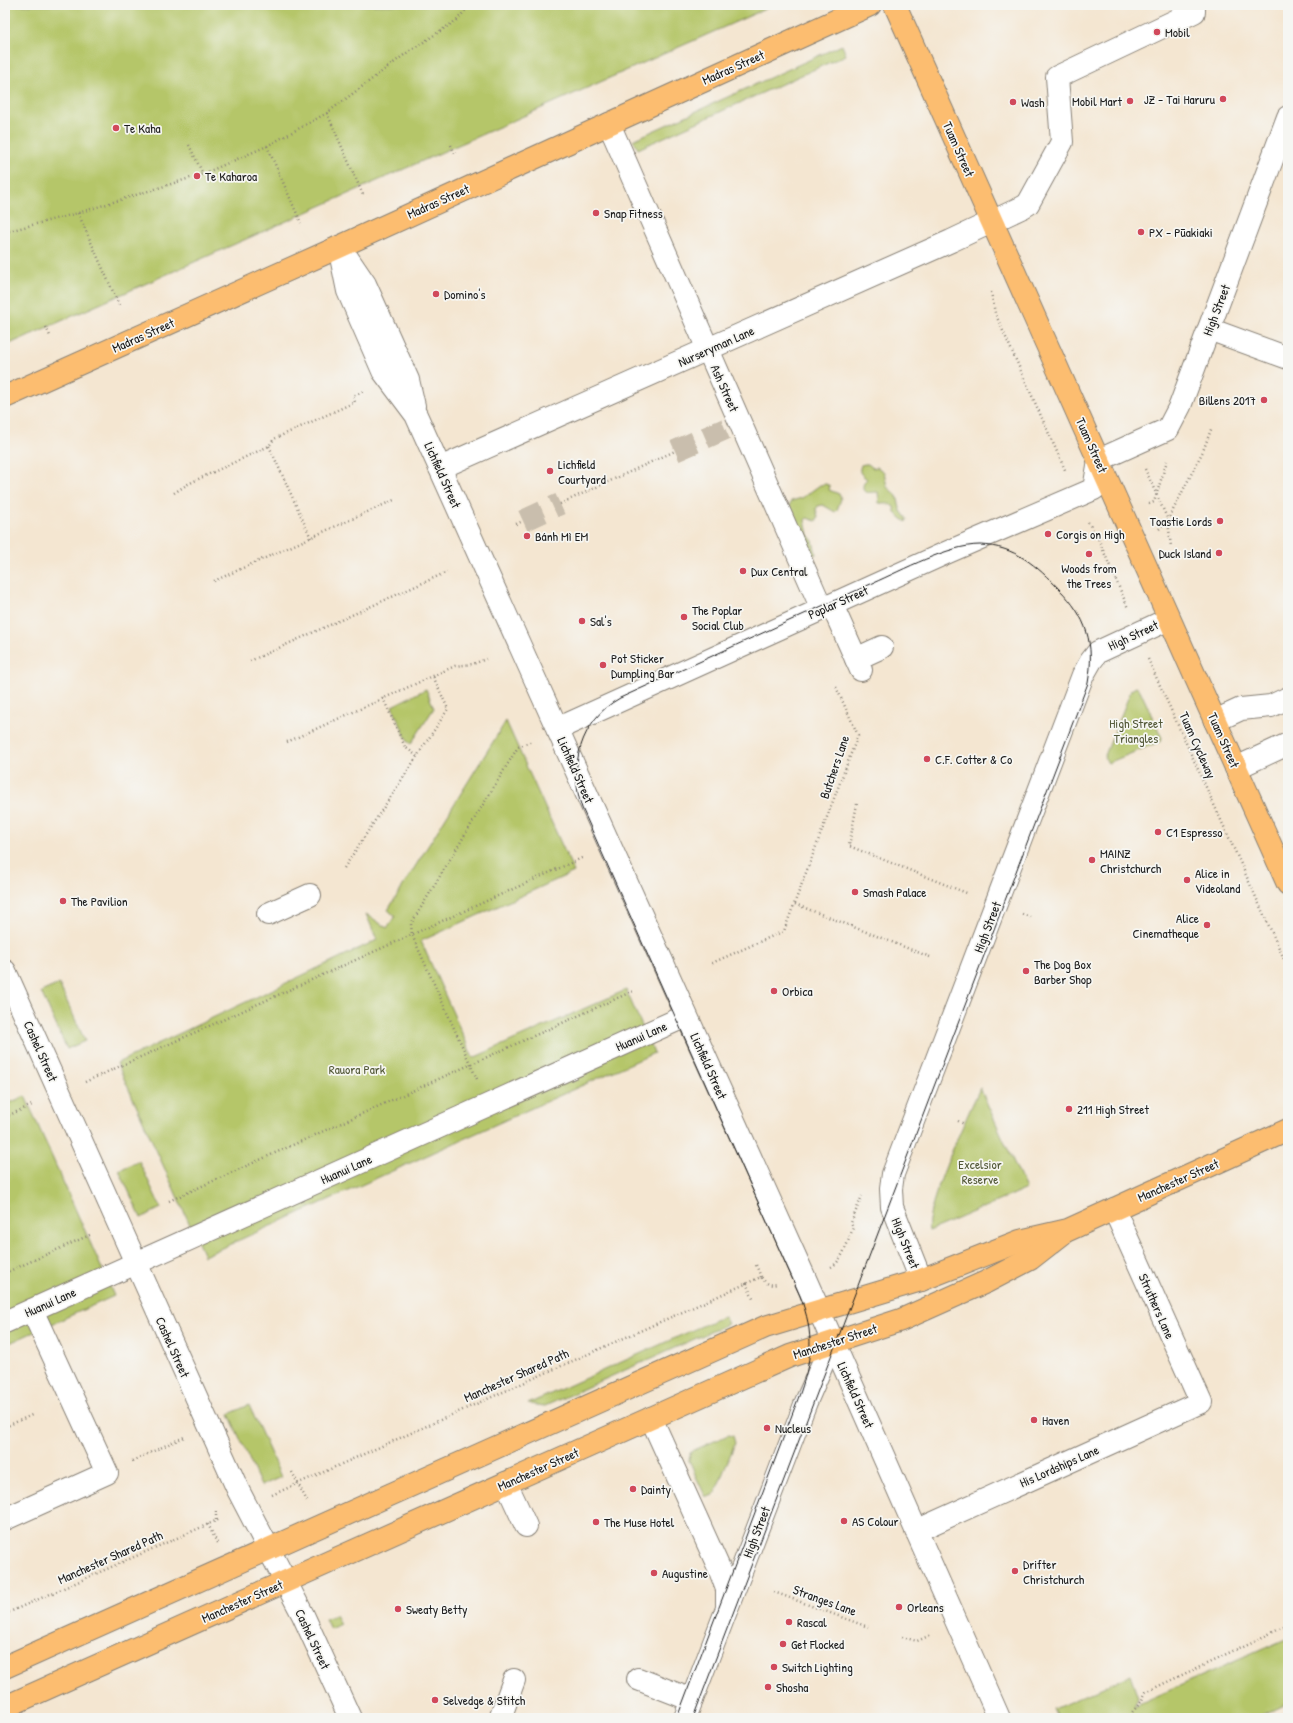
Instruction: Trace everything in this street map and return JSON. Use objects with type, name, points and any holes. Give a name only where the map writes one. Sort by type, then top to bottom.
[{"type":"main road","name":"Madras Street","points":[[5,397],[339,247],[870,5]]},
{"type":"main road","name":"Tuam Street","points":[[895,5],[1169,619],[1286,876]]},
{"type":"main road","name":"Manchester Street","points":[[5,1667],[765,1327],[820,1312],[921,1280],[1020,1241],[1068,1230],[1288,1130]]},
{"type":"main road","name":"Manchester Street","points":[[5,1707],[790,1356],[901,1320],[986,1282],[1030,1259],[1068,1230]]},
{"type":"street","name":"Nurseryman Lane","points":[[440,468],[992,222],[1028,204],[1062,142],[1057,77],[1194,12],[1194,5]]},
{"type":"street","name":"High Street","points":[[1099,460],[1158,435],[1168,429],[1180,406],[1288,117]]},
{"type":"street","name":"Ash Street","points":[[609,124],[708,349],[735,424],[827,607],[858,664],[882,647]]},
{"type":"street","name":"Lichfield Street","points":[[339,247],[348,291],[384,371],[416,415],[820,1312],[999,1718]]},
{"type":"street","points":[[1209,329],[1288,358]]},
{"type":"street","name":"Poplar Street","points":[[557,729],[827,607],[1094,489],[1099,460]]},
{"type":"street","name":"High Street","points":[[921,1280],[892,1208],[891,1189],[893,1174],[1053,753],[1090,661],[1098,652],[1136,633],[1169,619]]},
{"type":"street","points":[[1215,721],[1241,709],[1271,706],[1288,698]]},
{"type":"street","points":[[1236,768],[1288,744]]},
{"type":"street","points":[[268,914],[310,895]]},
{"type":"street","name":"Cashel Street","points":[[5,971],[238,1490],[310,1630],[350,1718]]},
{"type":"street","name":"Huanui Lane","points":[[5,1322],[686,1016]]},
{"type":"street","name":"Struthers Lane","points":[[1114,1209],[1201,1402]]},
{"type":"street","points":[[5,1519],[107,1473],[32,1310]]},
{"type":"street","name":"High Street","points":[[689,1709],[806,1402],[832,1342]]},
{"type":"street","name":"His Lordships Lane","points":[[916,1531],[1201,1402]]},
{"type":"street","name":"High Street","points":[[651,1418],[719,1568],[727,1589],[726,1612]]},
{"type":"street","points":[[506,1483],[526,1526]]},
{"type":"street","points":[[638,1679],[689,1709]]},
{"type":"street","points":[[500,1718],[514,1680]]},
{"type":"path","points":[[5,232],[78,213],[203,174],[267,146],[327,113],[404,55],[457,20],[470,5]]},
{"type":"path","points":[[327,113],[364,195]]},
{"type":"path","points":[[189,145],[203,174]]},
{"type":"path","points":[[451,145],[455,155]]},
{"type":"path","points":[[267,146],[301,224]]},
{"type":"path","points":[[78,213],[119,305]]},
{"type":"path","points":[[46,327],[50,336]]},
{"type":"path","points":[[174,493],[188,484],[269,446],[274,439],[355,402],[353,396],[366,390]]},
{"type":"path","points":[[1154,534],[1168,520],[1203,451],[1212,427]]},
{"type":"path","points":[[269,446],[311,538]]},
{"type":"path","points":[[560,504],[676,451]]},
{"type":"path","points":[[1143,507],[1154,502],[1167,460]]},
{"type":"path","points":[[1144,466],[1168,520],[1172,553]]},
{"type":"path","points":[[214,581],[394,500]]},
{"type":"path","points":[[516,524],[523,521]]},
{"type":"path","points":[[1097,527],[1097,536]]},
{"type":"path","name":"Tuam Cycleway","points":[[1091,530],[1097,536],[1129,612],[1136,633],[1288,968]]},
{"type":"path","points":[[250,661],[447,572]]},
{"type":"path","points":[[287,742],[455,666],[473,664],[486,659]]},
{"type":"path","points":[[344,868],[448,709],[433,676]]},
{"type":"path","name":"Butchers Lane","points":[[712,963],[784,931],[858,735],[836,686]]},
{"type":"path","points":[[383,698],[405,747],[417,756]]},
{"type":"path","points":[[488,1105],[412,935],[412,924],[518,747],[531,742]]},
{"type":"path","points":[[857,804],[850,846],[995,905],[1030,917]]},
{"type":"path","points":[[81,1083],[610,845]]},
{"type":"path","points":[[795,904],[930,957]]},
{"type":"path","points":[[169,1201],[634,991]]},
{"type":"path","points":[[5,1117],[37,1103]]},
{"type":"path","points":[[958,1121],[964,1124]]},
{"type":"path","points":[[829,1268],[838,1262],[846,1246],[853,1228],[851,1223],[864,1190]]},
{"type":"path","points":[[5,1273],[95,1232]]},
{"type":"path","points":[[756,1265],[765,1282],[772,1285],[780,1284]]},
{"type":"path","name":"Manchester Shared Path","points":[[266,1498],[761,1277]]},
{"type":"path","points":[[746,1283],[755,1305]]},
{"type":"path","points":[[5,1428],[34,1414]]},
{"type":"path","points":[[132,1462],[186,1436]]},
{"type":"path","points":[[292,1472],[310,1506]]},
{"type":"path","name":"Manchester Shared Path","points":[[5,1614],[223,1517]]},
{"type":"path","points":[[208,1524],[218,1545]]},
{"type":"path","name":"Stranges Lane","points":[[774,1592],[868,1627]]},
{"type":"path","points":[[1127,1718],[1141,1702],[1146,1692],[1288,1624]]},
{"type":"green space","name":"Te Kaharoa","points":[[5,5],[774,5],[5,346]]},
{"type":"green space","points":[[842,45],[846,55],[638,149],[633,140]]},
{"type":"green space","points":[[868,464],[873,468],[877,467],[884,472],[887,487],[897,496],[901,511],[907,519],[906,522],[895,513],[894,507],[890,504],[879,503],[878,492],[869,493],[864,491],[864,482],[867,479],[860,472],[860,470],[861,465]]},
{"type":"green space","points":[[826,484],[830,486],[829,490],[839,494],[841,499],[835,512],[823,505],[818,506],[816,509],[818,517],[816,521],[807,518],[805,520],[808,535],[813,541],[816,554],[814,555],[802,537],[789,508],[791,501],[802,498],[820,485]]},
{"type":"green space","name":"High Street Triangles","points":[[1136,687],[1140,690],[1162,738],[1161,741],[1108,763],[1104,758],[1131,690]]},
{"type":"green space","points":[[426,689],[434,708],[411,744],[408,742],[392,706]]},
{"type":"green space","name":"Rauora Park","points":[[506,721],[574,872],[421,941],[473,1058],[626,990],[654,1053],[204,1256],[117,1063],[377,940],[366,914],[387,928],[395,916],[388,910]]},
{"type":"green space","points":[[59,984],[85,1041],[67,1049],[41,992]]},
{"type":"green space","name":"Excelsior Reserve","points":[[980,1088],[1026,1189],[929,1231],[929,1220],[940,1183],[957,1138]]},
{"type":"green space","points":[[25,1096],[114,1296],[5,1345],[5,1105]]},
{"type":"green space","points":[[139,1161],[161,1208],[141,1218],[119,1170]]},
{"type":"green space","points":[[724,1316],[728,1324],[545,1406],[528,1404]]},
{"type":"green space","points":[[249,1405],[281,1477],[261,1486],[229,1414]]},
{"type":"green space","points":[[728,1435],[733,1436],[735,1443],[715,1493],[711,1496],[705,1496],[689,1461],[690,1452]]},
{"type":"green space","points":[[335,1615],[340,1624],[330,1629],[325,1619]]},
{"type":"green space","points":[[1288,1638],[1288,1703],[1260,1716],[1259,1718],[1058,1718],[1054,1709],[1130,1675],[1138,1698],[1134,1706]]},
{"type":"tunnel","points":[[675,451],[730,427]]},
{"type":"tunnel","points":[[523,521],[560,504]]},
{"type":"tram line","points":[[677,1718],[803,1385],[809,1360],[810,1335],[805,1310],[800,1296],[582,808],[576,777],[577,761],[581,746],[595,719],[606,707],[620,698],[912,565],[954,549],[967,546],[993,546],[1015,553],[1034,565],[1069,599],[1087,632],[1090,656],[1088,683],[693,1718]]},
{"type":"place","name":"Mobil","points":[[1157,32]]},
{"type":"place","name":"JZ - Tai Haruru","points":[[1223,99]]},
{"type":"place","name":"Mobil Mart","points":[[1130,101]]},
{"type":"place","name":"Wash","points":[[1013,102]]},
{"type":"place","name":"Te Kaha","points":[[116,128]]},
{"type":"place","name":"Te Kaharoa","points":[[197,176]]},
{"type":"place","name":"Snap Fitness","points":[[596,213]]},
{"type":"place","name":"PX - Pūakiaki","points":[[1141,232]]},
{"type":"place","name":"Domino's","points":[[436,294]]},
{"type":"place","name":"Billens 2017","points":[[1264,400]]},
{"type":"place","name":"Lichfield Courtyard","points":[[550,471]]},
{"type":"place","name":"Toastie Lords","points":[[1220,521]]},
{"type":"place","name":"Corgis on High","points":[[1048,534]]},
{"type":"place","name":"Bánh Mì EM","points":[[527,536]]},
{"type":"place","name":"Duck Island","points":[[1219,553]]},
{"type":"place","name":"Woods from the Trees","points":[[1089,554]]},
{"type":"place","name":"Dux Central","points":[[743,571]]},
{"type":"place","name":"The Poplar Social Club","points":[[684,617]]},
{"type":"place","name":"Sal's","points":[[582,621]]},
{"type":"place","name":"Pot Sticker Dumpling Bar","points":[[603,665]]},
{"type":"place","name":"C.F. Cotter & Co","points":[[927,759]]},
{"type":"place","name":"C1 Espresso","points":[[1158,832]]},
{"type":"place","name":"MAINZ Christchurch","points":[[1092,860]]},
{"type":"place","name":"Alice in Videoland","points":[[1187,880]]},
{"type":"place","name":"Smash Palace","points":[[855,892]]},
{"type":"place","name":"The Pavilion","points":[[63,901]]},
{"type":"place","name":"Alice Cinematheque","points":[[1207,925]]},
{"type":"place","name":"The Dog Box Barber Shop","points":[[1026,971]]},
{"type":"place","name":"Orbica","points":[[774,991]]},
{"type":"place","name":"211 High Street","points":[[1069,1109]]},
{"type":"place","name":"Haven","points":[[1034,1420]]},
{"type":"place","name":"Nucleus","points":[[767,1428]]},
{"type":"place","name":"Dainty","points":[[633,1489]]},
{"type":"place","name":"AS Colour","points":[[844,1521]]},
{"type":"place","name":"The Muse Hotel","points":[[596,1522]]},
{"type":"place","name":"Drifter Christchurch","points":[[1015,1571]]},
{"type":"place","name":"Augustine","points":[[654,1573]]},
{"type":"place","name":"Orleans","points":[[899,1607]]},
{"type":"place","name":"Sweaty Betty","points":[[398,1609]]},
{"type":"place","name":"Rascal","points":[[789,1622]]},
{"type":"place","name":"Get Flocked","points":[[783,1644]]},
{"type":"place","name":"Switch Lighting","points":[[774,1667]]},
{"type":"place","name":"Shosha","points":[[768,1687]]},
{"type":"place","name":"Selvedge & Stitch","points":[[435,1700]]}]
